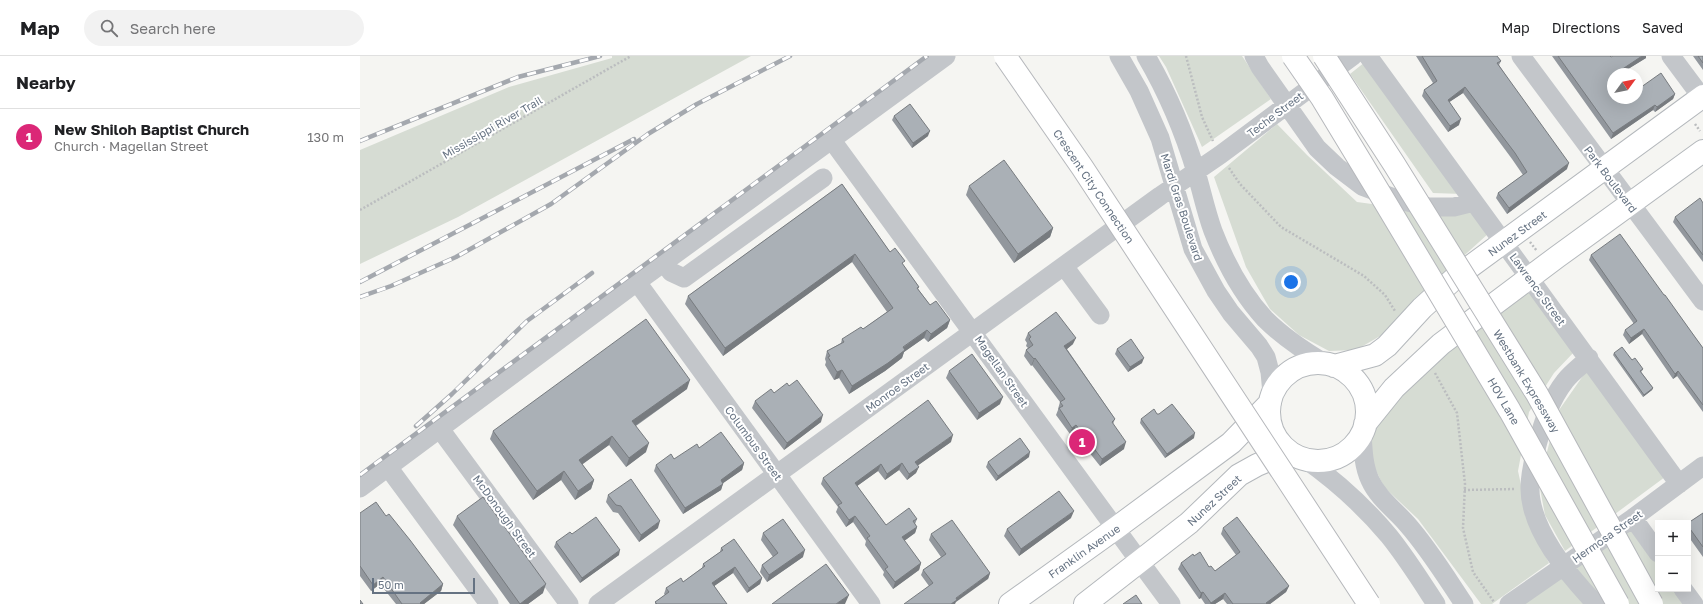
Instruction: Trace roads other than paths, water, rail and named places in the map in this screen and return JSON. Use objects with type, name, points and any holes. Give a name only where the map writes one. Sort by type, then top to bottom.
[{"type":"main road","name":"Crescent City Connection","points":[[1004,56],[1082,167],[1370,604]]},
{"type":"main road","name":"HOV Lane","points":[[1294,56],[1322,98],[1510,411],[1618,604]]},
{"type":"main road","name":"Westbank Expressway","points":[[1324,56],[1394,164],[1537,394],[1652,604]]},
{"type":"main road","name":"Nunez Street","points":[[1330,365],[1375,355],[1387,346],[1422,308],[1456,277],[1702,98]]},
{"type":"main road","points":[[1364,428],[1367,408],[1363,392],[1348,373],[1330,365],[1310,364],[1295,369],[1282,379],[1271,399],[1270,421],[1277,438],[1286,448],[1301,457],[1323,460],[1340,455],[1353,446],[1364,428],[1394,388],[1426,357],[1530,278],[1631,205],[1702,141]]},
{"type":"main road","name":"Franklin Avenue","points":[[1010,604],[1116,528],[1230,442],[1271,399]]},
{"type":"main road","name":"Nunez Street","points":[[1140,562],[1189,523],[1239,475],[1278,456],[1301,457]]},
{"type":"main road","points":[[1085,604],[1140,562]]},
{"type":"street","points":[[360,488],[724,217],[946,56]]},
{"type":"street","name":"Mardi Gras Boulevard","points":[[1120,56],[1139,91],[1160,138],[1193,249],[1216,291],[1231,313],[1259,346],[1266,357],[1270,372],[1271,399]]},
{"type":"street","name":"Mardi Gras Boulevard","points":[[1146,56],[1179,122],[1196,171],[1213,230],[1236,279],[1265,319],[1304,352],[1330,365]]},
{"type":"street","points":[[1254,56],[1260,67],[1317,148],[1337,167],[1362,186],[1399,200],[1429,207],[1454,207],[1474,202]]},
{"type":"street","name":"Teche Street","points":[[1196,171],[1220,155],[1353,56]]},
{"type":"street","name":"Lawrence Street","points":[[1368,56],[1589,358],[1679,484]]},
{"type":"street","name":"Park Boulevard","points":[[1521,56],[1703,302]]},
{"type":"street","points":[[1671,56],[1702,98]]},
{"type":"street","name":"Magellan Street","points":[[831,139],[973,331],[1099,508],[1116,528],[1171,604]]},
{"type":"street","name":"Monroe Street","points":[[598,604],[1196,171]]},
{"type":"street","points":[[664,262],[671,272],[684,278],[823,178]]},
{"type":"street","points":[[774,182],[789,203]]},
{"type":"street","points":[[724,217],[740,238]]},
{"type":"street","points":[[1064,266],[1100,315]]},
{"type":"street","name":"Columbus Street","points":[[637,282],[871,604]]},
{"type":"street","points":[[1589,358],[1565,380],[1553,398],[1540,435],[1531,471],[1530,489],[1535,517],[1549,545],[1563,566],[1596,604]]},
{"type":"street","points":[[1364,428],[1366,467],[1370,482],[1431,554],[1464,604]]},
{"type":"street","name":"McDonough Street","points":[[440,429],[569,604]]},
{"type":"street","points":[[1301,457],[1330,478],[1366,510],[1389,536],[1436,604]]},
{"type":"street","name":"Hermosa Street","points":[[1509,604],[1633,518],[1703,466]]},
{"type":"street","points":[[388,468],[489,604]]},
{"type":"street","points":[[1633,518],[1655,549]]},
{"type":"street","points":[[1685,592],[1694,604]]},
{"type":"railway","points":[[360,141],[518,77],[600,56]]},
{"type":"railway","points":[[360,297],[391,286],[456,257],[551,204],[648,134],[697,104],[790,56]]},
{"type":"railway","points":[[360,475],[927,56]]},
{"type":"railway","points":[[360,282],[634,139]]},
{"type":"railway","points":[[416,426],[452,394],[527,321],[592,273]]},
{"type":"place","name":"New Shiloh Baptist Church","points":[[1082,442]]}]
